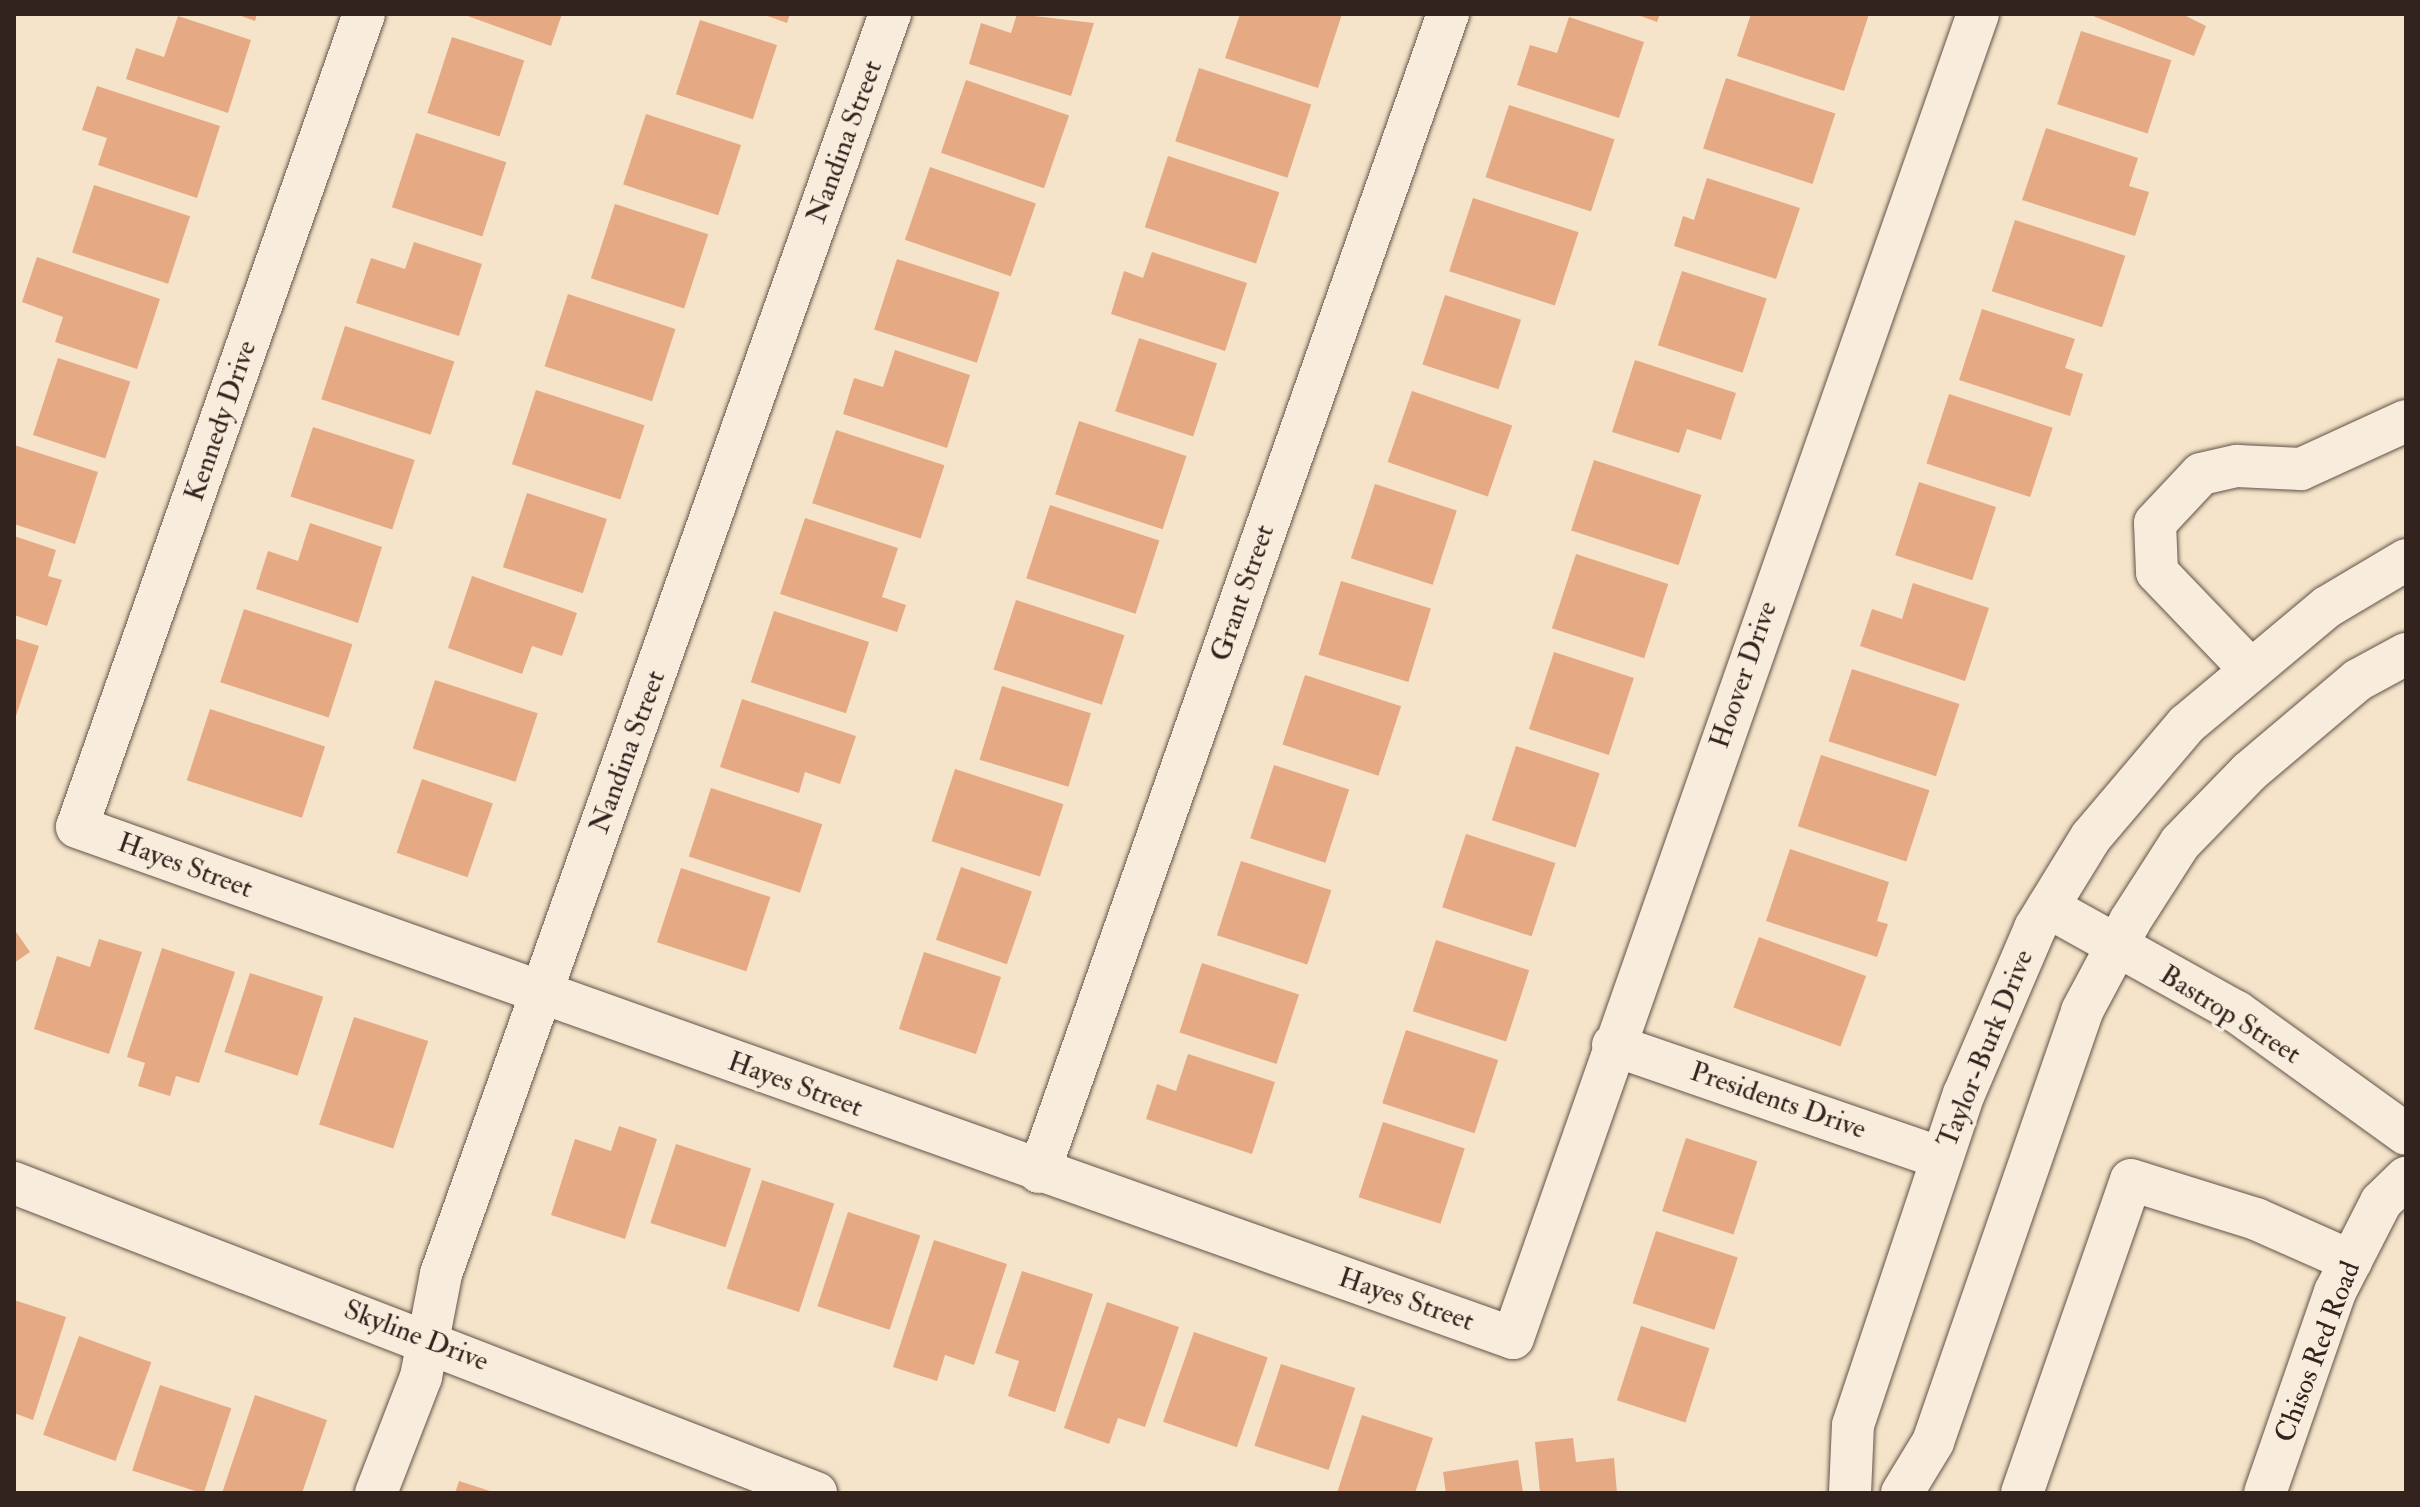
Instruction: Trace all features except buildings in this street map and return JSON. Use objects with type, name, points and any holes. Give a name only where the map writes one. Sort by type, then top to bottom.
[{"type":"street","name":"Kennedy Drive","points":[[77,827],[364,14]]},
{"type":"street","name":"Nandina Street","points":[[376,1493],[428,1341],[441,1274],[890,14]]},
{"type":"street","name":"Grant Street","points":[[1039,1172],[1448,14]]},
{"type":"street","name":"Hoover Drive","points":[[1513,1338],[1613,1045],[1978,14]]},
{"type":"street","points":[[2249,668],[2157,572],[2155,523],[2201,474],[2237,466],[2301,469],[2406,421]]},
{"type":"street","name":"Taylor-Burk Drive","points":[[1850,1493],[1853,1425],[1942,1158],[1994,1015],[2048,907],[2091,837],[2187,724],[2249,668],[2327,607],[2406,560]]},
{"type":"street","points":[[1902,1493],[1933,1442],[2082,1011],[2116,946],[2180,843],[2249,772],[2358,680],[2406,654]]},
{"type":"street","name":"Hayes Street","points":[[77,827],[1039,1172],[1513,1338]]},
{"type":"street","name":"Bastrop Street","points":[[2048,907],[2237,1012],[2406,1134]]},
{"type":"street","name":"Presidents Drive","points":[[1613,1045],[1942,1158]]},
{"type":"street","name":"Chisos Red Road","points":[[2265,1493],[2351,1261],[2381,1202],[2406,1178]]},
{"type":"street","points":[[2022,1493],[2131,1180],[2269,1224],[2351,1261]]},
{"type":"street","name":"Skyline Drive","points":[[14,1183],[816,1493]]}]
